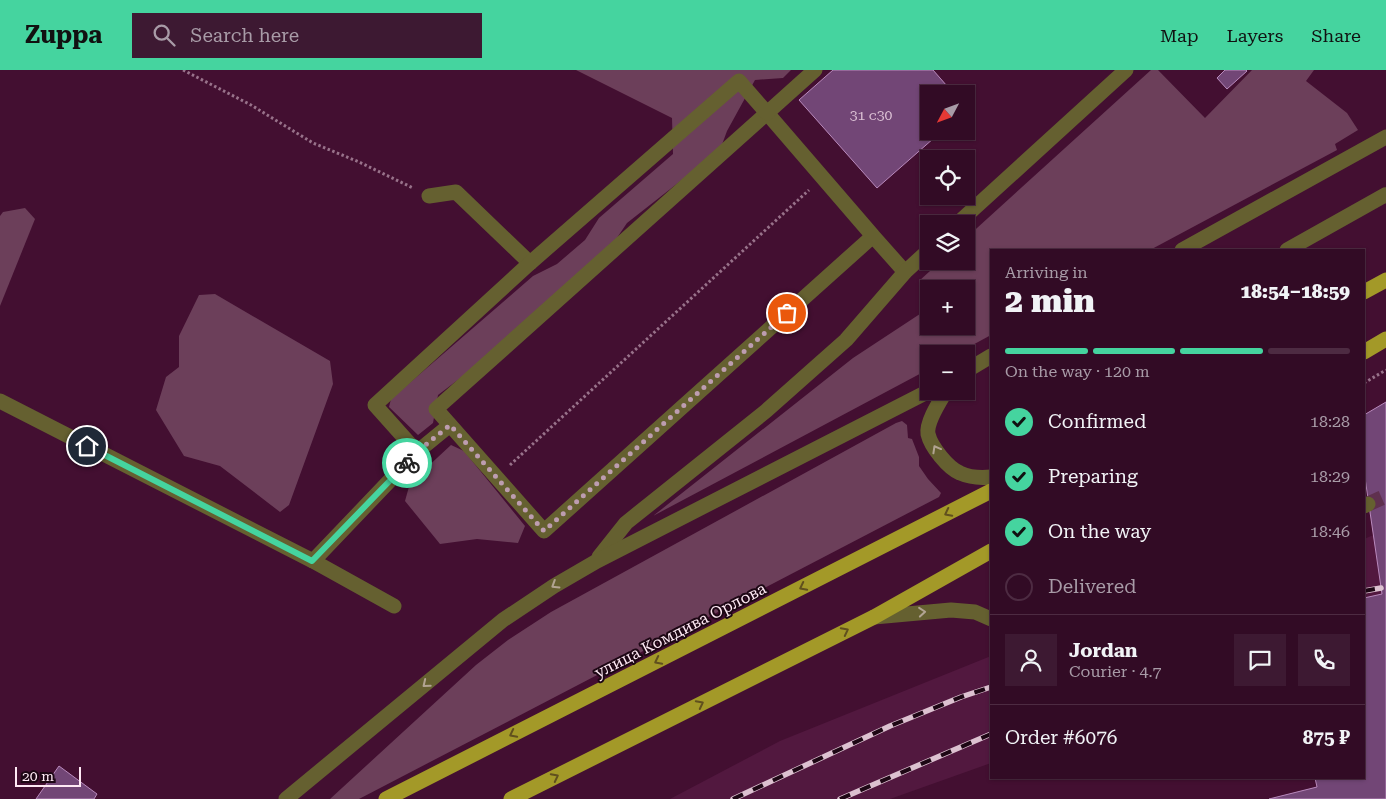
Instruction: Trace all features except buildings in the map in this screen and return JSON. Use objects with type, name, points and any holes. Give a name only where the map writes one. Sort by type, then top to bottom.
[{"type":"main road","points":[[1365,291],[1386,280]]},
{"type":"main road","points":[[1365,351],[1386,339]]},
{"type":"main road","name":"улица Комдива Орлова","points":[[386,799],[990,492]]},
{"type":"main road","points":[[511,799],[874,617],[990,552]]},
{"type":"street","points":[[815,70],[436,409],[544,531],[873,236]]},
{"type":"street","points":[[968,215],[1126,70]]},
{"type":"street","points":[[417,452],[375,405],[530,264],[739,82],[905,272]]},
{"type":"street","points":[[1184,249],[1386,137]]},
{"type":"street","points":[[429,196],[456,192],[530,264]]},
{"type":"street","points":[[1290,249],[1386,196]]},
{"type":"street","points":[[597,560],[626,523],[766,411],[846,340],[905,272],[920,258]]},
{"type":"street","points":[[975,366],[990,357]]},
{"type":"street","points":[[286,799],[503,620],[554,586],[597,560],[920,396]]},
{"type":"street","points":[[941,400],[931,417],[928,434],[938,456],[959,473],[982,478],[990,477]]},
{"type":"street","points":[[0,401],[312,561],[394,606]]},
{"type":"street","points":[[312,561],[417,452],[450,425]]},
{"type":"street","points":[[874,617],[951,610],[974,612],[990,619]]},
{"type":"path","points":[[183,70],[251,105],[314,143],[359,162],[429,196]]},
{"type":"path","points":[[496,477],[822,177]]},
{"type":"path","points":[[1365,382],[1386,370]]},
{"type":"shaded area","points":[[576,70],[791,70],[783,78],[755,80],[727,131],[720,150],[627,223],[608,251],[467,373],[438,395],[433,423],[418,435],[389,407],[391,399],[533,276],[557,264],[585,240],[599,218],[673,154],[672,118]]},
{"type":"shaded area","points":[[1151,70],[1158,70],[1205,118],[1252,70],[1314,70],[1306,81],[1347,113],[1358,130],[1335,144],[1337,150],[1152,249],[990,249],[990,336],[973,345],[920,345],[920,374],[653,516],[853,358],[920,314],[920,335],[975,335],[975,280],[920,280],[931,270],[975,270],[975,230]]},
{"type":"shaded area","points":[[25,208],[35,219],[0,306],[0,216],[3,212]]},
{"type":"shaded area","points":[[215,294],[330,361],[333,384],[289,505],[280,512],[220,466],[184,456],[156,410],[166,377],[179,367],[179,336],[199,295]]},
{"type":"shaded area","points":[[902,421],[907,425],[908,438],[912,439],[919,457],[919,466],[941,493],[939,497],[359,799],[330,799],[476,665],[508,640],[551,612]]},
{"type":"shaded area","points":[[451,445],[464,451],[525,526],[518,543],[477,539],[440,544],[405,501],[410,483]]},
{"type":"shaded area","points":[[1386,530],[1386,654],[1365,658],[1365,539]]},
{"type":"shaded area","points":[[990,656],[990,763],[890,799],[670,799],[780,741]]},
{"type":"tunnel","points":[[1368,504],[1386,496]]},
{"type":"railway","points":[[1365,591],[1381,588]]},
{"type":"railway","points":[[733,799],[890,726],[990,687]]},
{"type":"railway","points":[[840,799],[990,734]]},
{"type":"way so far","points":[[407,463],[417,452],[450,425],[544,531],[787,313]]},
{"type":"route","points":[[87,446],[312,561],[407,463]]}]
